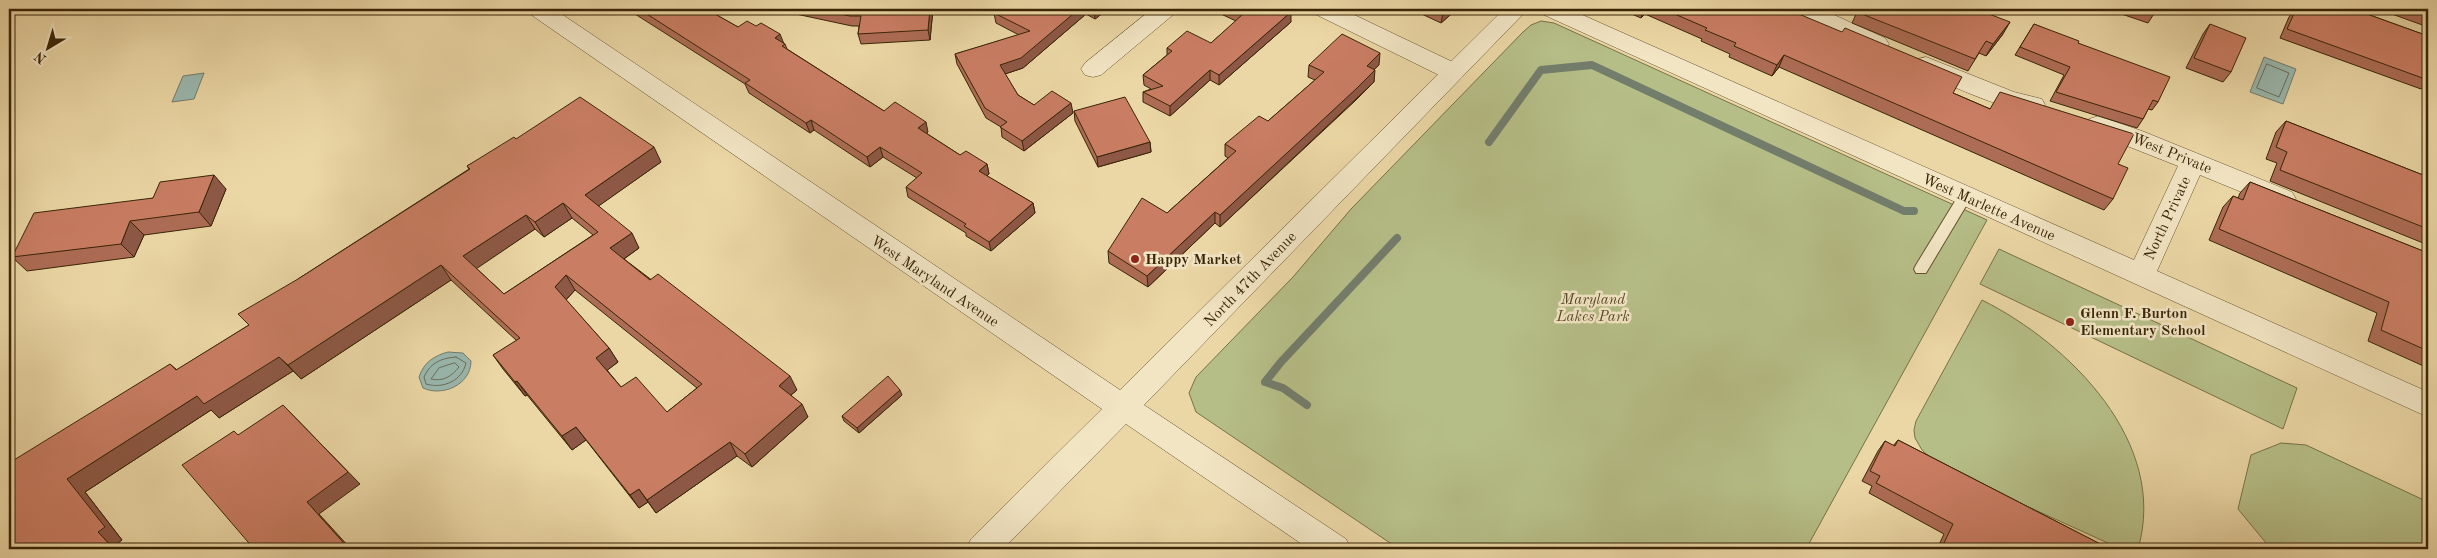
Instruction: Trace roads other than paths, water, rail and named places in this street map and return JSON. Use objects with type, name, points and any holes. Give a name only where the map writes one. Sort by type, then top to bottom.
[{"type":"street","name":"West Maryland Avenue","points":[[538,9],[954,294],[1335,549]]},
{"type":"street","points":[[1093,69],[1166,9]]},
{"type":"street","points":[[1323,9],[1453,72]]},
{"type":"street","name":"North 47th Avenue","points":[[982,549],[1517,9]]},
{"type":"street","name":"West Marlette Avenue","points":[[1550,9],[2428,405]]},
{"type":"street","points":[[1804,9],[1836,27],[2007,98],[2053,111]]},
{"type":"street","name":"West Private","points":[[2080,120],[2133,137],[2307,208]]},
{"type":"street","name":"North Private","points":[[2141,276],[2193,161]]},
{"type":"lane","points":[[1921,269],[1965,196]]},
{"type":"water","points":[[2264,57],[2296,69],[2283,104],[2250,92]]},
{"type":"water","points":[[204,73],[194,99],[172,102],[183,76]]},
{"type":"water","points":[[448,352],[463,353],[471,361],[466,377],[447,390],[439,391],[423,388],[419,377],[424,367],[438,355]]},
{"type":"waterway","points":[[1489,142],[1541,70],[1592,65],[1904,211],[1914,211]]},
{"type":"waterway","points":[[1307,405],[1283,388],[1265,382],[1281,362],[1397,238]]},
{"type":"place","name":"Happy Market","points":[[1135,259]]},
{"type":"place","name":"Glenn F. Burton Elementary School","points":[[2070,322]]},
{"type":"park label","name":"Maryland Lakes Park","points":[[1593,308]]}]
